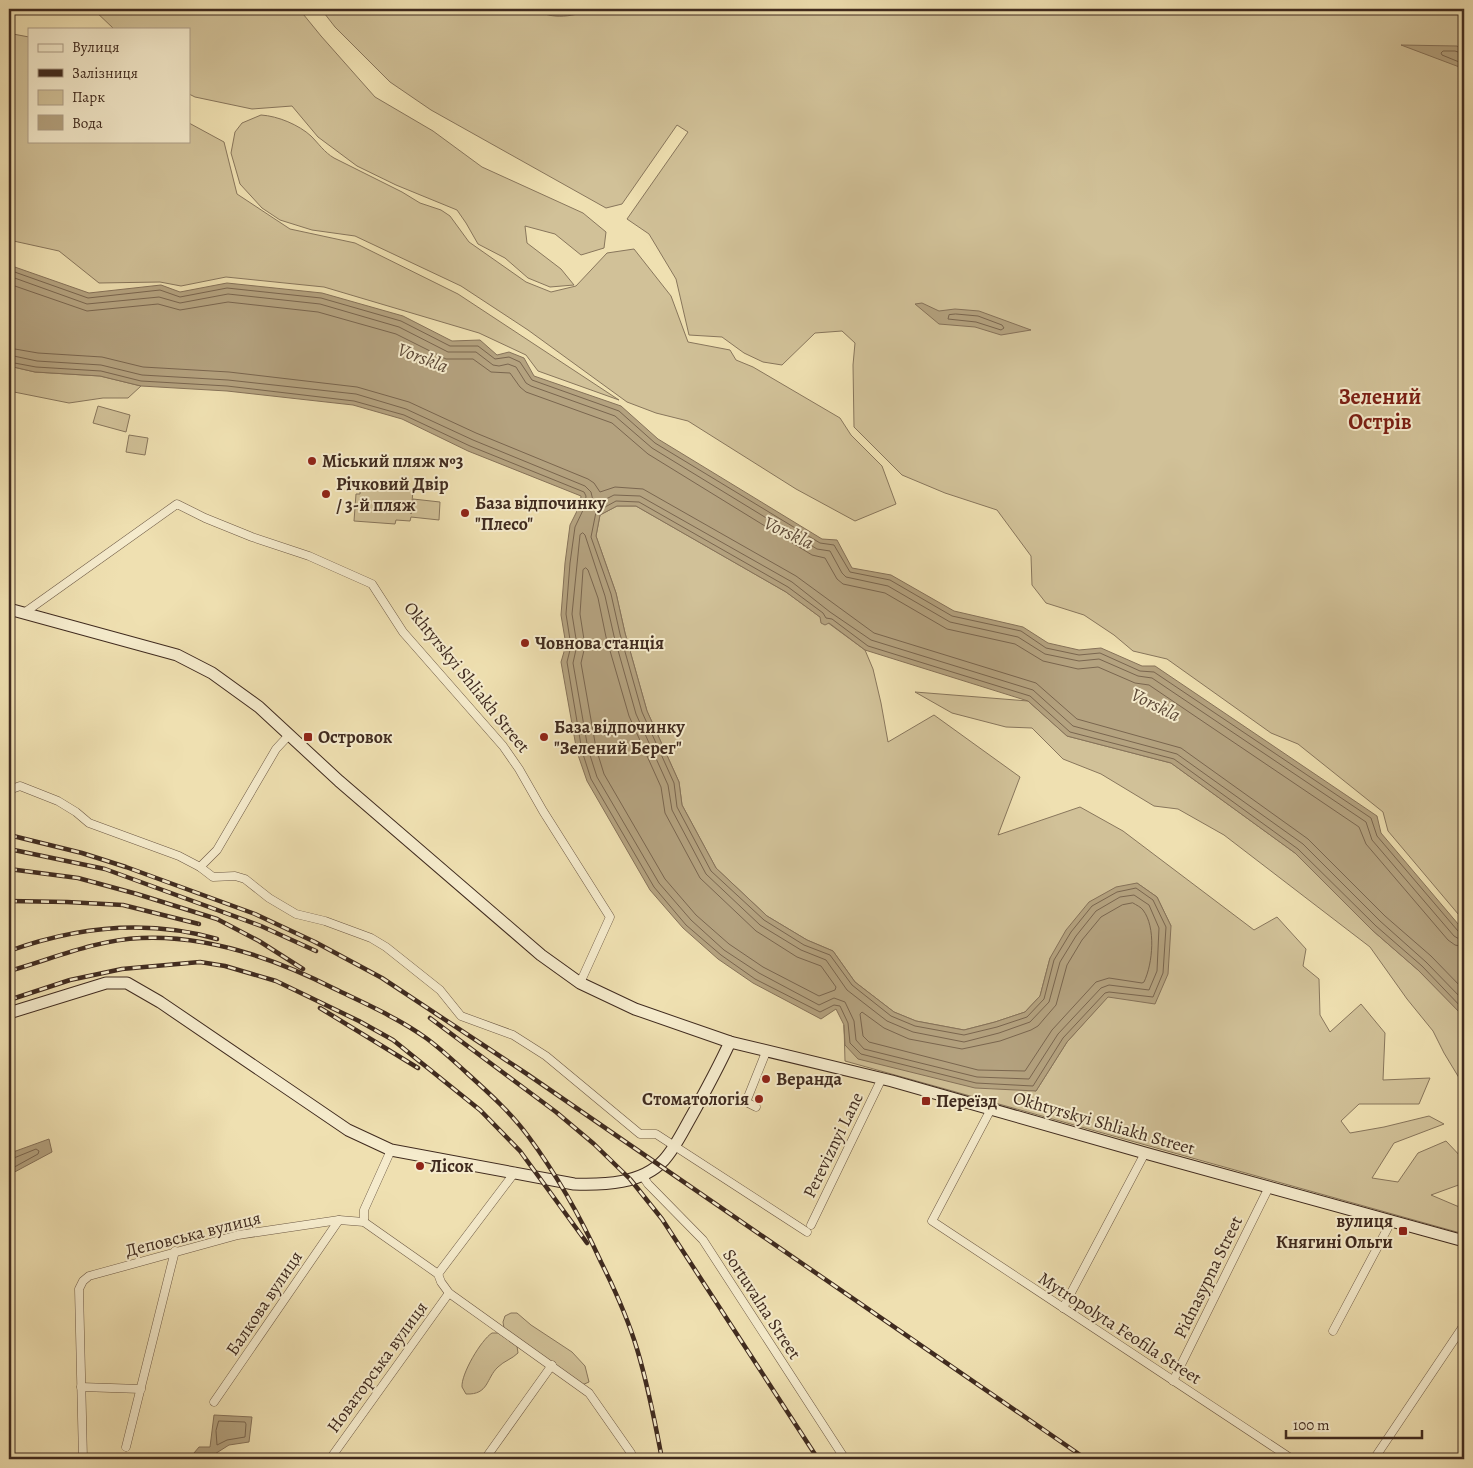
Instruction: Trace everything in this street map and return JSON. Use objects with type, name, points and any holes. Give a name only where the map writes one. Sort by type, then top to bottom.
[{"type":"main road","name":"Okhtyrskyi Shliakh Street","points":[[9,609],[177,655],[212,673],[259,707],[339,781],[541,956],[580,983],[635,1009],[730,1042],[882,1078],[1464,1241]]},
{"type":"main road","points":[[9,1013],[106,983],[127,983],[176,1012],[348,1130],[391,1150],[574,1184],[613,1183],[642,1175],[664,1160],[715,1075],[730,1042]]},
{"type":"street","name":"Okhtyrskyi Shliakh Street","points":[[24,613],[177,504],[205,518],[252,537],[309,556],[372,584],[403,632],[503,746],[610,917],[580,983]]},
{"type":"street","points":[[200,867],[217,850],[276,749],[289,735]]},
{"type":"street","points":[[9,790],[20,786],[58,801],[89,823],[179,856],[200,867],[213,877],[235,876],[245,879],[269,898],[296,914],[325,921],[371,938],[386,947],[440,990],[461,1016],[513,1035],[546,1056],[640,1134],[656,1134],[673,1147]]},
{"type":"street","points":[[756,1106],[746,1102],[766,1052]]},
{"type":"street","name":"Pereviznyi Lane","points":[[673,1147],[809,1228],[882,1078]]},
{"type":"street","name":"Mytropolyta Feofila Street","points":[[991,1109],[932,1221],[1292,1459]]},
{"type":"street","points":[[391,1150],[364,1210],[364,1222],[438,1274],[449,1293],[589,1393],[631,1453],[632,1459]]},
{"type":"street","points":[[1063,1308],[1145,1153]]},
{"type":"street","points":[[438,1274],[515,1172]]},
{"type":"street","name":"Sortuvalna Street","points":[[642,1175],[648,1184],[702,1240],[845,1459]]},
{"type":"street","name":"Pidnasypna Street","points":[[1173,1381],[1269,1187]]},
{"type":"street","name":"Деповська вулиця","points":[[81,1387],[79,1289],[83,1281],[89,1276],[238,1235],[339,1220],[364,1222]]},
{"type":"street","name":"Балкова вулиця","points":[[214,1402],[339,1220]]},
{"type":"street","points":[[1334,1331],[1392,1220]]},
{"type":"street","points":[[126,1447],[175,1251]]},
{"type":"street","name":"Новаторська вулиця","points":[[330,1459],[449,1293]]},
{"type":"street","points":[[1374,1459],[1464,1325]]},
{"type":"street","points":[[485,1459],[552,1365]]},
{"type":"street","points":[[83,1459],[81,1387],[141,1389]]},
{"type":"green space","points":[[93,9],[299,9],[375,97],[433,131],[482,167],[583,213],[606,232],[604,248],[581,255],[555,234],[525,226],[527,243],[561,269],[574,285],[550,287],[528,278],[505,258],[478,244],[457,210],[396,185],[357,166],[318,137],[292,106],[252,109],[190,94],[190,28],[113,28]]},
{"type":"green space","points":[[321,9],[1464,9],[1464,921],[1388,831],[1383,812],[1298,744],[1271,733],[1167,659],[1133,651],[1114,635],[1084,615],[1046,603],[1032,585],[1031,556],[997,510],[945,493],[902,475],[854,427],[853,365],[855,343],[842,331],[815,333],[782,365],[763,362],[744,353],[722,337],[689,335],[676,279],[649,234],[627,219],[688,132],[677,125],[622,204],[606,208],[431,110],[390,82],[335,27]]},
{"type":"green space","points":[[9,31],[13,34],[28,37],[28,142],[190,142],[190,124],[224,142],[237,194],[290,229],[355,243],[458,294],[619,400],[538,371],[526,355],[479,333],[324,287],[226,277],[181,286],[160,282],[99,283],[59,251],[9,240]]},
{"type":"green space","points":[[261,115],[281,119],[294,125],[311,136],[324,151],[334,158],[420,203],[441,210],[450,216],[469,242],[526,282],[551,292],[576,286],[607,253],[634,249],[671,296],[688,342],[730,350],[736,360],[753,367],[840,418],[851,435],[882,466],[896,504],[855,521],[796,489],[688,421],[656,413],[627,402],[528,330],[461,286],[355,236],[312,230],[280,220],[262,208],[240,184],[231,153],[235,132],[242,123]]},
{"type":"green space","points":[[9,366],[35,372],[100,376],[141,386],[128,398],[103,398],[69,403],[9,391]]},
{"type":"green space","points":[[98,406],[130,415],[126,432],[93,423]]},
{"type":"green space","points":[[129,435],[148,438],[145,455],[126,452]]},
{"type":"green space","points":[[360,486],[413,490],[411,514],[413,499],[440,502],[439,520],[411,517],[410,521],[396,520],[395,524],[354,521],[356,494],[360,494]]},
{"type":"green space","points":[[617,506],[636,506],[786,592],[865,650],[873,669],[888,742],[934,715],[1020,777],[998,835],[1080,807],[1123,831],[1254,930],[1277,917],[1306,949],[1303,966],[1319,979],[1320,1015],[1330,1032],[1361,1004],[1385,1033],[1383,1080],[1430,1078],[1419,1104],[1359,1104],[1341,1121],[1350,1133],[1429,1116],[1444,1124],[1394,1143],[1372,1178],[1398,1182],[1418,1153],[1446,1141],[1464,1160],[1464,1183],[1431,1195],[1464,1209],[1464,1234],[845,1061],[844,1025],[845,1045],[1036,1091],[1067,1042],[1171,926],[1157,897],[1137,883],[1050,958],[1040,996],[1025,1012],[964,1030],[916,1021],[894,1012],[855,982],[833,951],[807,940],[767,916],[716,868],[682,805],[679,782],[647,711],[616,593],[596,536],[600,515]]},
{"type":"green space","points":[[915,692],[1028,701],[1067,736],[1171,763],[1295,853],[1372,930],[1418,970],[1461,1013],[1464,1017],[1464,1086],[1433,1031],[1407,999],[1370,947],[1224,835],[1178,809],[1154,806],[1101,774],[1063,759],[1032,728],[1006,727],[952,713]]},
{"type":"green space","points":[[517,1313],[531,1325],[572,1352],[585,1366],[589,1382],[582,1385],[504,1328],[505,1316]]},
{"type":"green space","points":[[492,1333],[498,1333],[517,1346],[518,1353],[494,1371],[483,1389],[473,1394],[466,1394],[462,1387],[468,1366],[477,1350]]},
{"type":"water","points":[[534,9],[594,9],[579,14],[556,16],[541,13]]},
{"type":"water","points":[[1401,45],[1457,46],[1464,51],[1464,71],[1462,68]]},
{"type":"water","name":"Vorskla","points":[[9,265],[89,293],[161,285],[180,292],[227,283],[322,293],[403,316],[452,341],[480,340],[497,355],[509,352],[524,358],[534,376],[621,406],[658,439],[822,539],[837,540],[852,568],[891,575],[954,611],[1023,627],[1048,643],[1079,650],[1101,648],[1142,666],[1155,666],[1377,816],[1381,833],[1464,931],[1464,1017],[1418,970],[1372,930],[1295,853],[1171,763],[1067,736],[1028,701],[865,650],[829,623],[825,625],[821,623],[820,617],[786,592],[636,506],[617,506],[600,515],[596,536],[616,593],[647,711],[679,782],[682,805],[716,868],[767,916],[807,940],[833,951],[855,982],[894,1012],[916,1021],[964,1030],[1025,1012],[1040,996],[1050,958],[1066,930],[1089,902],[1116,887],[1137,883],[1157,897],[1171,926],[1168,974],[1155,1004],[1108,997],[1067,1042],[1036,1091],[975,1088],[858,1059],[845,1045],[844,1025],[836,1009],[821,1019],[753,983],[718,959],[683,928],[650,890],[587,781],[577,752],[561,662],[566,645],[561,615],[565,563],[570,525],[580,505],[581,496],[468,451],[402,419],[353,405],[227,391],[141,386],[100,376],[35,372],[9,366]]},
{"type":"water","points":[[922,303],[939,311],[955,309],[979,311],[1031,330],[1001,335],[975,327],[939,324],[915,304]]},
{"type":"water","points":[[49,1139],[52,1152],[9,1175],[9,1156],[13,1152]]},
{"type":"water","points":[[214,1415],[252,1417],[249,1442],[229,1445],[207,1459],[189,1459],[199,1447],[210,1447]]},
{"type":"railway","points":[[9,835],[82,853],[126,867],[255,914],[315,942],[382,978],[527,1074],[1086,1459]]},
{"type":"railway","points":[[9,849],[105,869],[261,926],[316,951]]},
{"type":"railway","points":[[9,869],[78,878],[217,919],[259,941],[303,969]]},
{"type":"railway","points":[[9,901],[123,905],[199,924]]},
{"type":"railway","points":[[9,951],[60,936],[112,929],[165,929],[217,939]]},
{"type":"railway","points":[[9,971],[90,946],[124,939],[166,938],[191,940],[241,951],[289,968],[382,1012],[426,1038],[485,1089],[515,1119],[539,1151],[568,1197],[611,1283],[630,1327],[645,1376],[662,1459]]},
{"type":"railway","points":[[9,1000],[70,980],[122,969],[200,962],[225,966],[276,981],[359,1021],[393,1040],[480,1110],[520,1151],[587,1243]]},
{"type":"railway","points":[[320,1008],[418,1068]]},
{"type":"railway","points":[[430,1018],[556,1112],[594,1144],[630,1179],[662,1219],[818,1459]]},
{"type":"place","name":"Міський пляж №3","points":[[312,461]]},
{"type":"place","name":"Річковий Двір / 3-й пляж","points":[[326,494]]},
{"type":"place","name":"База відпочинку \"Плесо\"","points":[[465,513]]},
{"type":"place","name":"Човнова станція","points":[[525,643]]},
{"type":"place","name":"Островок","points":[[308,737]]},
{"type":"place","name":"База відпочинку \"Зелений Берег\"","points":[[544,737]]},
{"type":"place","name":"Веранда","points":[[766,1079]]},
{"type":"place","name":"Стоматологія","points":[[759,1099]]},
{"type":"place","name":"Переїзд","points":[[926,1101]]},
{"type":"place","name":"Лісок","points":[[420,1166]]},
{"type":"place","name":"вулиця Княгині Ольги","points":[[1403,1231]]},
{"type":"district","name":"Зелений Острів","points":[[1380,408]]}]
